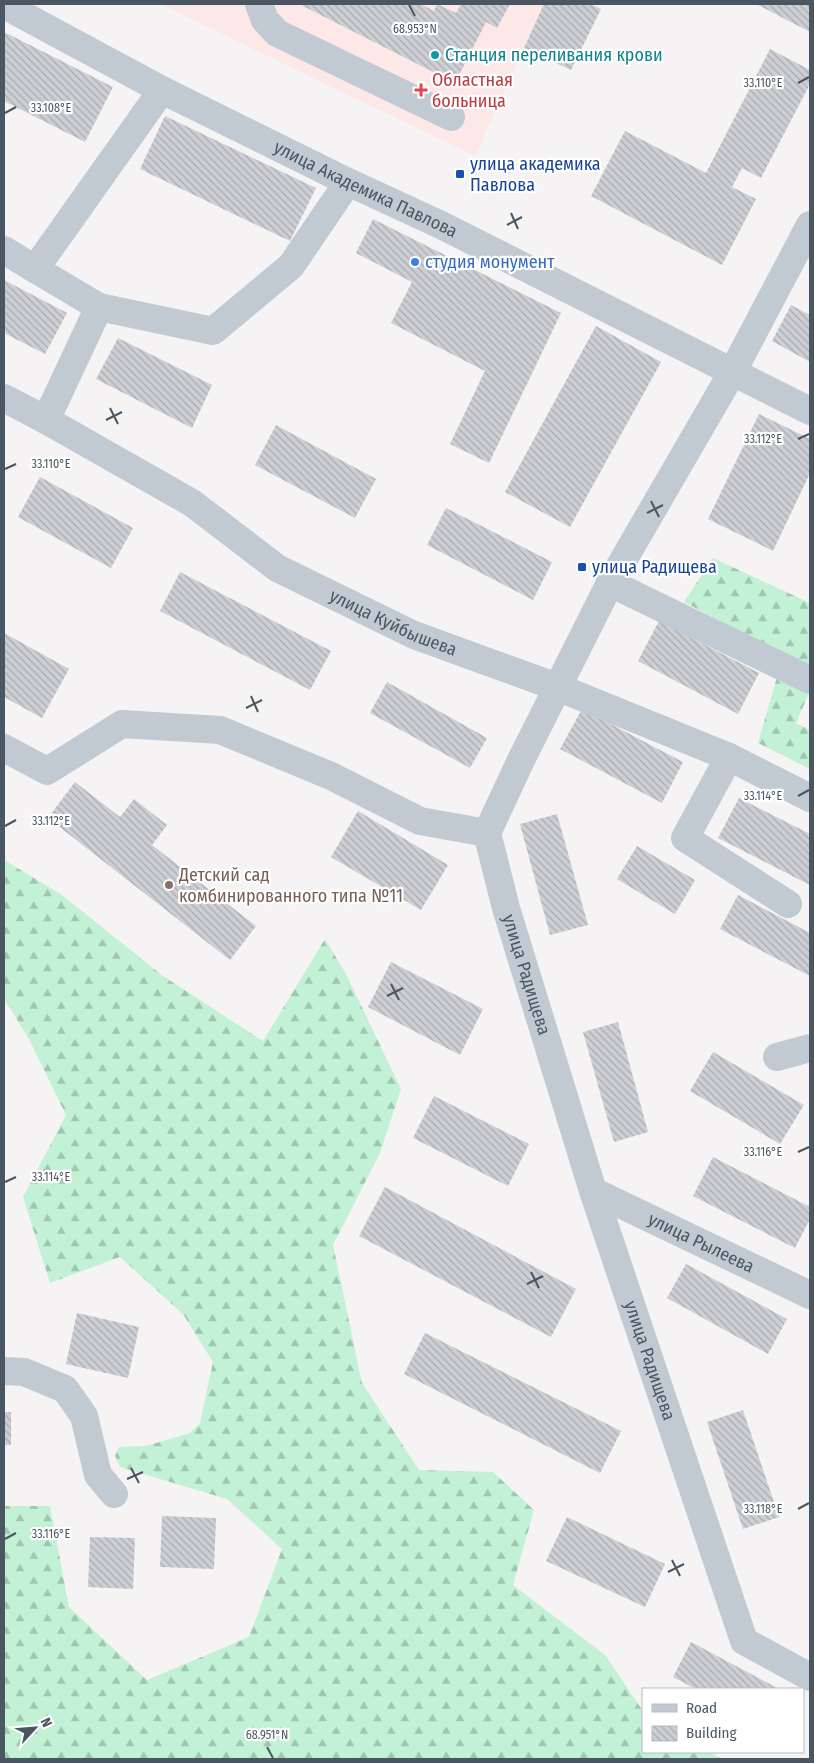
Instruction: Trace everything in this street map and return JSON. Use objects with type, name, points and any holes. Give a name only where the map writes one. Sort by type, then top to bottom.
[{"type":"street","points":[[259,4],[265,20],[277,32],[451,117]]},
{"type":"street","name":"улица Академика Павлова","points":[[4,5],[162,90],[441,226],[810,411]]},
{"type":"street","points":[[35,268],[162,90]]},
{"type":"street","points":[[4,250],[99,307],[212,331],[291,266],[348,182]]},
{"type":"street","points":[[4,748],[47,771],[122,724],[220,730],[330,776],[420,821],[487,833],[610,582],[733,371],[810,225]]},
{"type":"street","points":[[46,420],[99,307]]},
{"type":"street","name":"улица Куйбышева","points":[[4,398],[192,503],[277,568],[414,634],[557,687],[729,757],[810,798]]},
{"type":"street","points":[[610,582],[810,680]]},
{"type":"street","points":[[729,757],[685,838],[788,904]]},
{"type":"street","name":"улица Радищева","points":[[487,833],[506,908],[593,1191],[744,1641],[810,1677]]},
{"type":"street","points":[[777,1057],[810,1048]]},
{"type":"street","name":"улица Рылеева","points":[[593,1191],[810,1295]]},
{"type":"street","points":[[4,1371],[24,1372],[65,1389],[84,1416],[98,1475],[114,1494]]},
{"type":"shaded area","name":"Областная больница","points":[[160,4],[544,4],[475,156]]},
{"type":"green space","points":[[713,558],[810,603],[810,661],[806,666],[684,602]]},
{"type":"green space","points":[[777,677],[810,691],[796,723],[810,730],[810,769],[758,743]]},
{"type":"green space","points":[[4,860],[62,895],[163,976],[263,1041],[325,939],[346,974],[401,1089],[380,1153],[333,1245],[362,1383],[419,1470],[493,1472],[534,1510],[513,1585],[605,1655],[642,1710],[642,1753],[711,1753],[722,1759],[4,1759],[4,1506],[50,1506],[69,1607],[147,1680],[249,1637],[282,1549],[227,1499],[120,1467],[115,1456],[119,1447],[146,1446],[190,1433],[200,1423],[213,1362],[183,1314],[120,1257],[50,1283],[23,1197],[66,1115],[30,1041],[4,998]]},
{"type":"building","name":"Станция переливания крови","points":[[299,4],[420,4],[434,11],[437,4],[456,13],[461,4],[510,4],[497,28],[486,22],[455,83]]},
{"type":"building","points":[[544,4],[590,4],[601,9],[571,70],[524,48]]},
{"type":"building","points":[[756,4],[810,4],[810,32]]},
{"type":"building","points":[[4,32],[113,87],[85,142],[4,101]]},
{"type":"building","points":[[770,49],[810,70],[810,84],[761,178],[742,168],[732,187],[756,199],[722,265],[591,196],[625,131],[706,173]]},
{"type":"building","points":[[165,116],[316,188],[290,241],[140,169]]},
{"type":"building","points":[[373,219],[561,313],[489,463],[450,444],[485,371],[391,323],[412,282],[356,253]]},
{"type":"building","points":[[4,280],[67,313],[45,354],[4,333]]},
{"type":"building","points":[[791,305],[810,315],[810,362],[772,341]]},
{"type":"building","points":[[596,326],[661,362],[570,527],[505,492]]},
{"type":"building","points":[[118,338],[212,385],[192,428],[96,379]]},
{"type":"building","points":[[759,414],[810,439],[810,473],[773,551],[708,519]]},
{"type":"building","points":[[276,425],[376,479],[355,518],[255,465]]},
{"type":"building","points":[[40,477],[133,528],[111,568],[18,517]]},
{"type":"building","points":[[446,508],[552,562],[533,600],[427,545]]},
{"type":"building","points":[[180,572],[331,651],[310,690],[160,611]]},
{"type":"building","points":[[659,621],[759,673],[738,714],[638,661]]},
{"type":"building","points":[[4,633],[69,669],[42,718],[4,697]]},
{"type":"building","points":[[387,682],[487,738],[470,768],[370,713]]},
{"type":"building","points":[[582,709],[683,762],[662,803],[560,749]]},
{"type":"building","name":"Детский сад комбинированного типа №11","points":[[75,782],[120,817],[134,799],[167,825],[152,845],[256,926],[230,960],[48,818]]},
{"type":"building","points":[[739,798],[810,834],[810,885],[718,838]]},
{"type":"building","points":[[358,811],[448,865],[421,910],[331,857]]},
{"type":"building","points":[[557,814],[588,925],[550,935],[520,824]]},
{"type":"building","points":[[637,846],[695,880],[675,914],[617,879]]},
{"type":"building","points":[[738,895],[810,933],[810,976],[720,929]]},
{"type":"building","points":[[391,962],[483,1009],[460,1055],[368,1007]]},
{"type":"building","points":[[618,1022],[648,1132],[614,1142],[583,1032]]},
{"type":"building","points":[[713,1052],[804,1105],[780,1144],[690,1091]]},
{"type":"building","points":[[434,1096],[529,1144],[508,1186],[413,1138]]},
{"type":"building","points":[[713,1157],[810,1207],[810,1219],[795,1248],[693,1196]]},
{"type":"building","points":[[385,1187],[576,1289],[551,1337],[359,1236]]},
{"type":"building","points":[[686,1264],[787,1319],[768,1354],[667,1298]]},
{"type":"building","points":[[77,1313],[139,1327],[128,1378],[66,1364]]},
{"type":"building","points":[[425,1333],[621,1431],[600,1473],[404,1374]]},
{"type":"building","points":[[743,1410],[779,1517],[743,1529],[707,1422]]},
{"type":"building","points":[[4,1412],[11,1412],[11,1445],[4,1445]]},
{"type":"building","points":[[162,1516],[216,1518],[214,1569],[160,1567]]},
{"type":"building","points":[[567,1517],[665,1564],[645,1607],[546,1561]]},
{"type":"building","points":[[90,1537],[135,1538],[133,1589],[88,1587]]},
{"type":"building","points":[[691,1642],[777,1688],[694,1688],[673,1677]]},
{"type":"place","name":"Станция переливания крови","points":[[435,55]]},
{"type":"place","name":"Областная больница","points":[[421,90]]},
{"type":"place","name":"улица академика Павлова","points":[[460,174]]},
{"type":"place","name":"студия монумент","points":[[415,262]]},
{"type":"place","name":"улица Радищева","points":[[582,567]]},
{"type":"place","name":"Детский сад комбинированного типа №11","points":[[169,885]]}]
